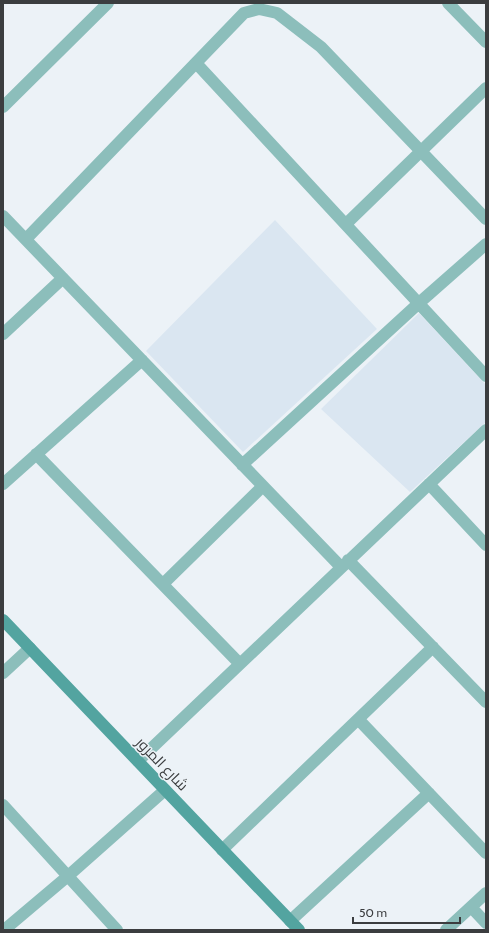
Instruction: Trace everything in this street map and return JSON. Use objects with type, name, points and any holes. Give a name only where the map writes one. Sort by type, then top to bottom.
[{"type":"street","points":[[3,107],[108,3]]},
{"type":"street","points":[[448,3],[486,42]]},
{"type":"street","points":[[26,239],[244,13],[259,9],[277,13],[321,47],[486,219]]},
{"type":"street","points":[[196,63],[486,376]]},
{"type":"street","points":[[346,224],[486,88]]},
{"type":"street","points":[[3,216],[242,465],[433,647],[486,702]]},
{"type":"street","points":[[242,465],[486,244]]},
{"type":"street","points":[[3,334],[63,278]]},
{"type":"street","points":[[3,484],[142,360]]},
{"type":"street","points":[[138,761],[486,430]]},
{"type":"street","points":[[36,454],[240,664]]},
{"type":"street","points":[[429,484],[486,545]]},
{"type":"street","points":[[163,584],[263,486]]},
{"type":"street","name":"شارع المرور","points":[[3,620],[298,930]]},
{"type":"street","points":[[222,850],[433,647]]},
{"type":"street","points":[[3,673],[30,648]]},
{"type":"street","points":[[358,719],[486,853]]},
{"type":"street","points":[[4,930],[68,876],[165,790]]},
{"type":"street","points":[[290,921],[429,793]]},
{"type":"street","points":[[3,804],[117,930]]},
{"type":"street","points":[[446,930],[486,893]]},
{"type":"street","points":[[471,907],[486,923]]},
{"type":"shaded area","points":[[275,220],[377,329],[243,452],[146,351]]},
{"type":"shaded area","points":[[419,313],[486,385],[486,422],[410,492],[321,409]]}]
